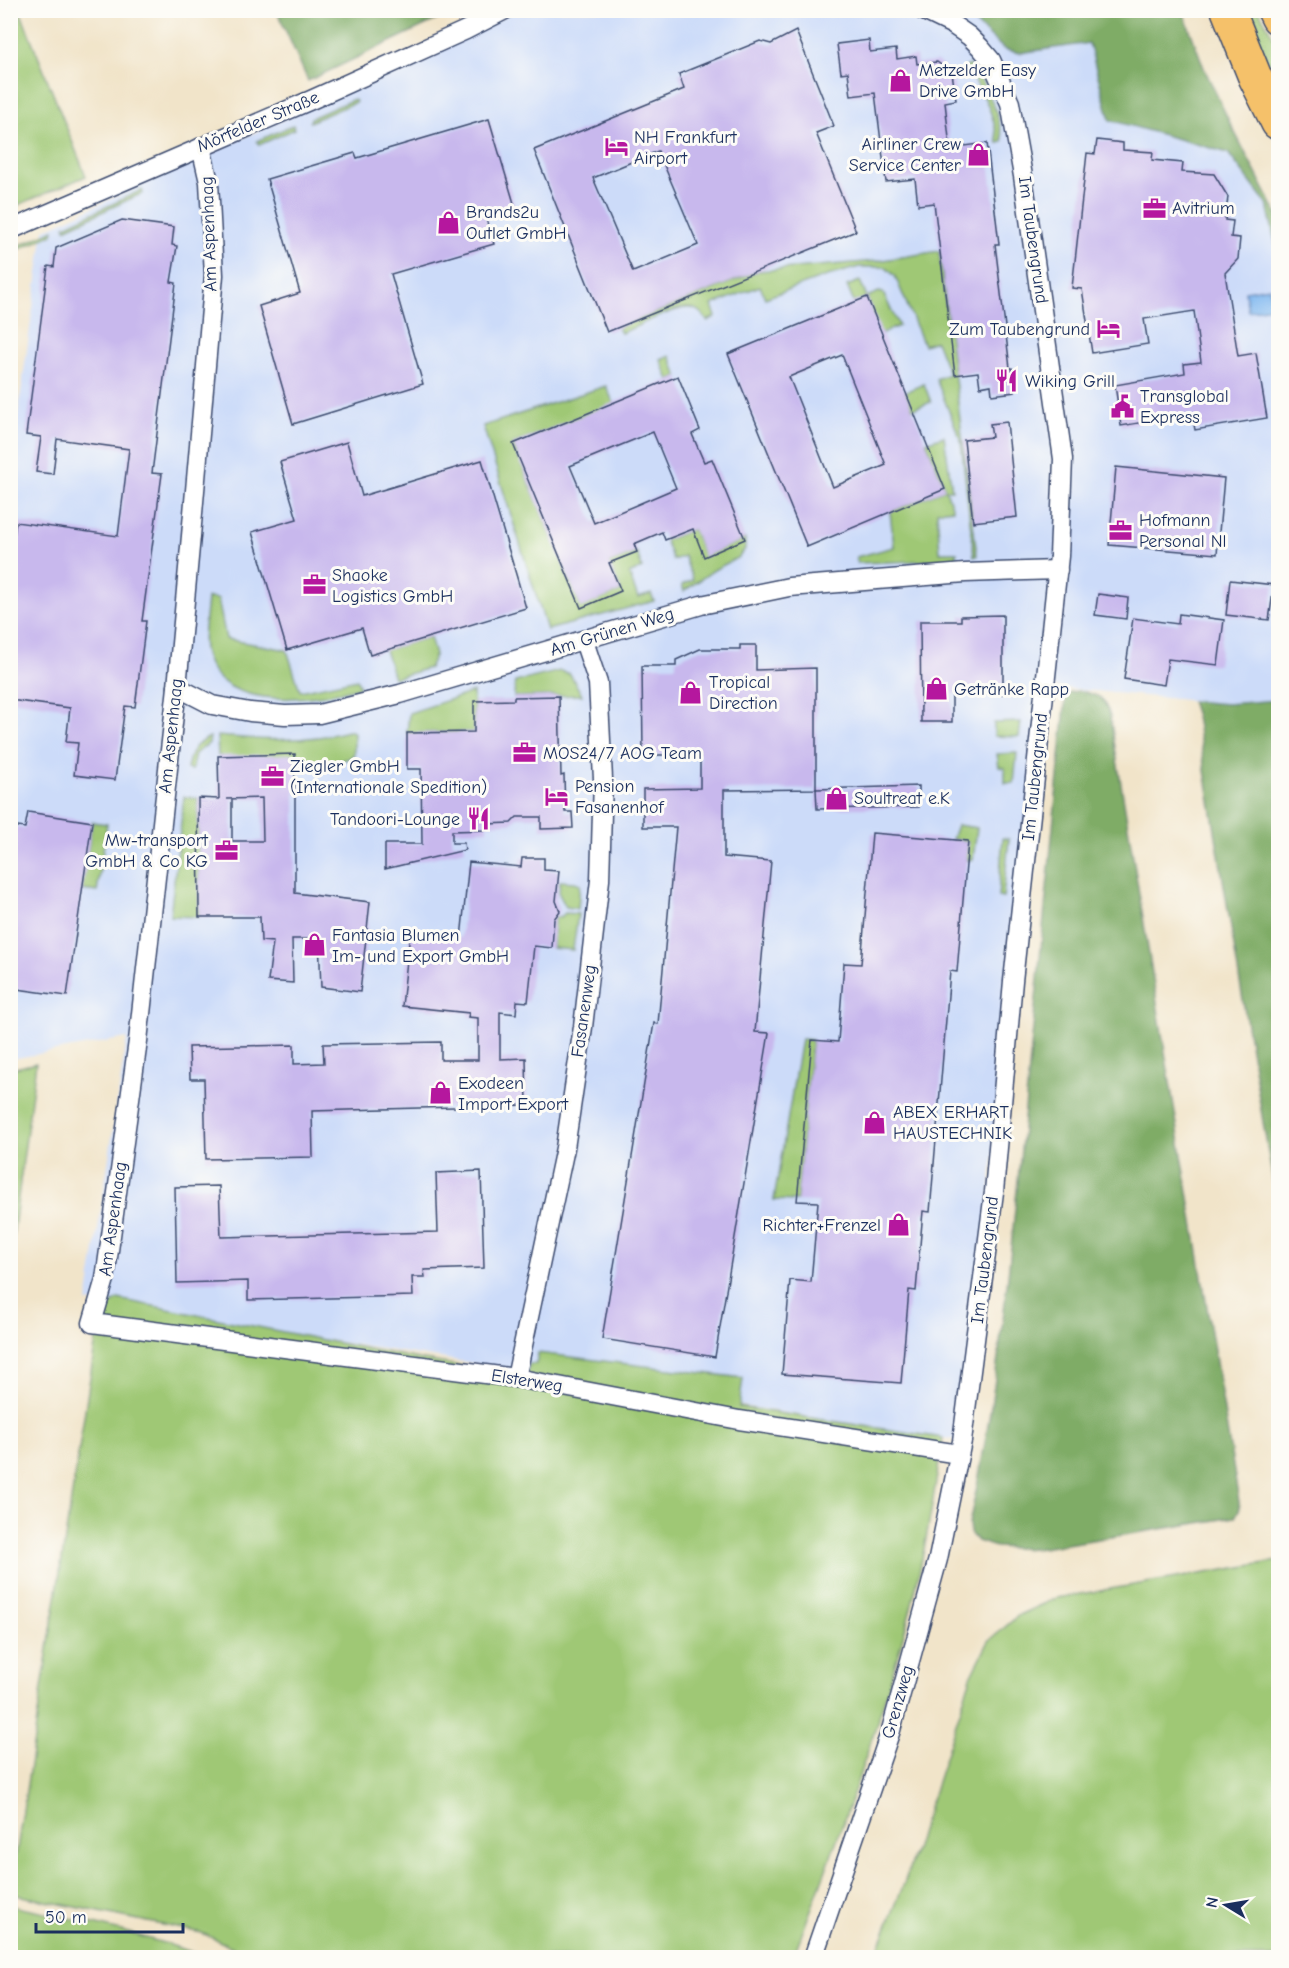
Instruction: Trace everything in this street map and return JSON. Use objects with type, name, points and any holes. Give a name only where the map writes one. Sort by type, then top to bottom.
[{"type":"highway","points":[[1228,10],[1255,77],[1278,123]]},
{"type":"highway","points":[[1274,10],[1278,18]]},
{"type":"street","name":"Mörfelder Straße","points":[[10,230],[466,30],[505,10]]},
{"type":"street","name":"Im Taubengrund","points":[[922,10],[952,25],[969,36],[980,47],[991,60],[1012,114],[1048,342],[1063,459],[1058,570],[1016,958],[994,1192],[961,1448]]},
{"type":"street","name":"Am Aspenhaag","points":[[92,1323],[105,1279],[138,1041],[177,687],[214,275],[209,182],[201,147]]},
{"type":"street","name":"Am Grünen Weg","points":[[177,687],[212,705],[285,715],[319,714],[400,694],[700,605],[789,587],[964,573],[1058,570]]},
{"type":"street","name":"Fasanenweg","points":[[516,1378],[565,1148],[583,1027],[599,892],[603,779],[598,683],[584,641]]},
{"type":"street","name":"Elsterweg","points":[[92,1323],[516,1378],[739,1420],[961,1448]]},
{"type":"street","name":"Grenzweg","points":[[813,1958],[891,1730],[938,1559],[961,1448]]},
{"type":"shaded area","points":[[954,10],[973,20],[1058,11],[1221,136],[1267,204],[1278,255],[1278,700],[1227,704],[1045,686],[962,1441],[87,1302],[127,1038],[11,1059],[10,469],[44,230],[517,11]]},
{"type":"green space","points":[[10,11],[20,11],[86,176],[11,208]]},
{"type":"green space","points":[[277,11],[455,11],[308,81]]},
{"type":"green space","points":[[957,11],[1183,11],[1204,68],[1278,216],[1278,255],[1267,204],[1228,153],[1110,120],[1089,43],[1019,53],[1004,49],[970,18]]},
{"type":"green space","points":[[1245,11],[1259,11],[1278,45],[1278,87]]},
{"type":"green space","points":[[970,65],[992,101],[1003,142],[998,143],[987,102],[977,84],[964,68]]},
{"type":"green space","points":[[354,99],[356,102],[310,122],[311,118]]},
{"type":"green space","points":[[293,125],[294,129],[259,145],[257,141]]},
{"type":"green space","points":[[142,190],[143,193],[65,229],[65,226]]},
{"type":"green space","points":[[54,230],[53,234],[11,253],[11,249]]},
{"type":"green space","points":[[939,251],[977,556],[974,556],[961,441],[936,379],[949,374],[936,341],[924,345],[895,276],[885,267],[859,267],[765,298],[760,286],[712,305],[716,317],[707,321],[698,311],[689,308],[665,314],[621,333],[618,328],[758,271],[877,261]]},
{"type":"green space","points":[[860,281],[867,297],[854,303],[847,286]]},
{"type":"green space","points":[[879,292],[883,293],[899,326],[880,334],[867,297]]},
{"type":"green space","points":[[670,356],[678,376],[669,380],[661,360]]},
{"type":"green space","points":[[924,384],[931,402],[912,409],[905,392]]},
{"type":"green space","points":[[606,386],[614,404],[513,444],[581,607],[621,591],[609,563],[637,552],[642,568],[629,574],[638,598],[651,594],[654,601],[547,630],[483,426]]},
{"type":"green space","points":[[944,436],[952,490],[946,490],[953,509],[937,511],[940,552],[957,552],[957,560],[857,563],[856,557],[894,547],[890,512],[945,489],[926,442]]},
{"type":"green space","points":[[693,529],[704,556],[745,539],[745,549],[739,557],[714,570],[684,591],[682,585],[693,580],[684,556],[673,560],[665,540]]},
{"type":"green space","points":[[207,598],[218,599],[226,639],[287,650],[300,691],[357,679],[360,687],[320,696],[297,698],[252,695],[232,688],[217,676],[204,651],[203,636]]},
{"type":"green space","points":[[430,637],[435,655],[429,668],[394,678],[385,650]]},
{"type":"green space","points":[[560,671],[570,674],[582,695],[514,697],[515,682]]},
{"type":"green space","points":[[1080,691],[1101,698],[1110,717],[1240,1508],[1235,1517],[1036,1549],[996,1547],[977,1541],[970,1533],[969,1524],[988,1426],[1008,1278],[1066,696],[1070,692]]},
{"type":"green space","points":[[473,692],[474,732],[407,733],[409,713]]},
{"type":"green space","points":[[1278,700],[1278,1213],[1196,716],[1191,701],[1227,704]]},
{"type":"green space","points":[[1021,722],[1019,737],[994,736],[994,723]]},
{"type":"green space","points":[[348,731],[354,734],[354,754],[345,760],[330,763],[268,762],[218,756],[217,736],[300,739]]},
{"type":"green space","points":[[210,737],[209,743],[195,754],[192,770],[187,769],[194,749]]},
{"type":"green space","points":[[1017,753],[1014,783],[1005,783],[1005,768],[999,767],[997,754]]},
{"type":"green space","points":[[184,797],[198,798],[199,917],[170,916]]},
{"type":"green space","points":[[92,822],[107,824],[97,892],[82,890]]},
{"type":"green space","points":[[957,825],[977,828],[973,860],[966,860],[968,841],[952,839]]},
{"type":"green space","points":[[1003,838],[1009,839],[1003,898],[998,897]]},
{"type":"green space","points":[[560,881],[580,884],[578,909],[566,907],[559,894]]},
{"type":"green space","points":[[565,913],[578,914],[573,950],[552,948],[554,918]]},
{"type":"green space","points":[[801,1039],[812,1040],[797,1201],[774,1200]]},
{"type":"green space","points":[[36,1063],[11,1250],[11,1069]]},
{"type":"green space","points":[[118,1299],[424,1360],[527,1377],[529,1364],[536,1364],[538,1353],[743,1378],[739,1407],[943,1438],[921,1566],[899,1652],[856,1784],[793,1957],[253,1957],[202,1933],[12,1894],[11,1888],[98,1326],[102,1311]]},
{"type":"green space","points":[[1278,1561],[1278,1957],[875,1957],[905,1881],[971,1677],[989,1641],[1019,1615],[1056,1598]]},
{"type":"green space","points":[[11,1906],[109,1928],[206,1957],[11,1957]]},
{"type":"water","points":[[1269,287],[1272,307],[1248,311],[1245,291]]},
{"type":"building","points":[[796,31],[834,126],[816,133],[856,231],[607,332],[534,150],[684,89],[679,74],[760,41],[771,44]],"holes":[[[658,151],[698,245],[633,272],[593,178]]]},
{"type":"building","points":[[869,40],[870,52],[896,49],[897,59],[916,56],[917,64],[937,62],[952,73],[956,100],[945,102],[950,148],[987,143],[999,244],[995,244],[1015,392],[992,395],[991,385],[980,387],[978,372],[955,375],[934,203],[918,205],[915,179],[886,182],[875,93],[851,96],[848,72],[841,73],[837,44]]},
{"type":"building","points":[[489,119],[516,210],[486,219],[494,244],[391,274],[423,384],[293,424],[259,306],[300,293],[267,179],[355,153],[357,158]]},
{"type":"building","points":[[1097,140],[1123,143],[1123,150],[1153,152],[1152,160],[1183,163],[1182,172],[1214,174],[1228,197],[1225,220],[1233,221],[1231,237],[1240,238],[1238,259],[1225,273],[1238,356],[1256,353],[1267,418],[1195,430],[1192,414],[1121,426],[1115,385],[1185,373],[1184,364],[1201,362],[1194,311],[1144,319],[1148,344],[1092,353],[1082,289],[1072,288],[1087,153],[1095,154]]},
{"type":"building","points":[[122,220],[174,227],[172,245],[177,246],[171,282],[176,283],[152,473],[162,474],[142,621],[146,621],[135,707],[125,706],[115,780],[74,775],[78,743],[66,742],[70,708],[10,700],[10,564],[16,522],[118,536],[129,449],[57,439],[53,474],[36,472],[41,437],[26,435],[48,266],[54,267],[56,248]]},
{"type":"building","points":[[867,297],[945,489],[807,547],[728,354]],"holes":[[[842,355],[886,465],[833,487],[789,377]]]},
{"type":"building","points":[[678,376],[700,430],[692,434],[704,462],[712,459],[745,539],[704,557],[693,529],[665,540],[662,532],[634,544],[637,552],[609,563],[621,591],[581,608],[513,444]],"holes":[[[653,432],[676,488],[594,523],[570,466]]]},
{"type":"building","points":[[1007,422],[1017,517],[973,522],[964,440],[992,437],[990,424]]},
{"type":"building","points":[[347,442],[362,496],[482,460],[526,608],[370,655],[362,628],[287,650],[252,532],[297,519],[280,462]]},
{"type":"building","points":[[1116,467],[1224,478],[1217,554],[1109,545]]},
{"type":"building","points":[[1230,580],[1274,585],[1269,620],[1226,615]]},
{"type":"building","points":[[1098,594],[1128,598],[1126,619],[1095,615]]},
{"type":"building","points":[[1179,614],[1224,620],[1218,665],[1168,659],[1164,685],[1124,679],[1133,618],[1178,624]]},
{"type":"building","points":[[1003,615],[1003,694],[952,694],[952,722],[921,722],[920,621],[961,621],[961,616]]},
{"type":"building","points":[[740,645],[756,645],[756,670],[816,668],[816,789],[724,790],[724,857],[771,861],[755,1032],[769,1033],[715,1357],[602,1339],[654,1023],[658,1024],[676,827],[643,827],[643,789],[700,788],[700,755],[643,755],[642,666],[676,666],[676,660],[700,649],[740,649]]},
{"type":"building","points":[[559,696],[561,776],[564,775],[565,812],[572,812],[573,828],[541,829],[541,817],[517,817],[511,823],[487,824],[487,830],[452,831],[452,843],[464,843],[465,850],[385,869],[385,844],[422,844],[421,769],[407,769],[407,733],[474,732],[474,701]]},
{"type":"building","points":[[295,754],[295,893],[370,902],[360,992],[321,987],[319,939],[292,939],[293,983],[268,981],[273,942],[261,941],[260,917],[199,917],[198,798],[219,799],[218,756]],"holes":[[[262,798],[263,841],[232,841],[232,799],[227,799]]]},
{"type":"building","points":[[919,786],[919,807],[817,809],[816,789]]},
{"type":"building","points":[[28,812],[92,822],[67,996],[10,988],[10,826],[25,828]]},
{"type":"building","points":[[872,833],[968,841],[957,972],[950,971],[930,1212],[923,1211],[916,1291],[909,1290],[901,1383],[782,1374],[790,1280],[811,1282],[818,1202],[797,1201],[812,1040],[838,1042],[844,963],[861,964]]},
{"type":"building","points":[[522,858],[544,858],[544,870],[559,871],[556,901],[560,911],[554,919],[552,948],[534,946],[528,1002],[517,1001],[516,1014],[500,1012],[500,1059],[526,1058],[527,1105],[312,1111],[313,1157],[206,1159],[204,1079],[190,1079],[189,1047],[294,1045],[294,1064],[324,1063],[323,1044],[441,1042],[441,1060],[478,1060],[478,1018],[468,1017],[469,1013],[402,1006],[410,933],[461,938],[469,862],[521,867]]},
{"type":"building","points":[[481,1171],[484,1268],[424,1270],[425,1277],[412,1277],[413,1296],[248,1300],[248,1281],[177,1283],[175,1187],[219,1186],[221,1237],[438,1232],[436,1173]]},
{"type":"place","name":"Metzelder Easy Drive GmbH","points":[[901,80]]},
{"type":"place","name":"NH Frankfurt Airport","points":[[616,147]]},
{"type":"place","name":"Airliner Crew Service Center","points":[[979,154]]},
{"type":"place","name":"Avitrium","points":[[1154,208]]},
{"type":"place","name":"Brands2u Outlet GmbH","points":[[448,222]]},
{"type":"place","name":"Zum Taubengrund","points":[[1108,329]]},
{"type":"place","name":"Wiking Grill","points":[[1007,381]]},
{"type":"place","name":"Transglobal Express","points":[[1122,406]]},
{"type":"place","name":"Hofmann Personal Nl","points":[[1121,530]]},
{"type":"place","name":"Shaoke Logistics GmbH","points":[[314,585]]},
{"type":"place","name":"Getränke Rapp","points":[[936,689]]},
{"type":"place","name":"Tropical Direction","points":[[691,692]]},
{"type":"place","name":"MOS24/7 AOG Team","points":[[525,753]]},
{"type":"place","name":"Ziegler GmbH (Internationale Spedition)","points":[[272,776]]},
{"type":"place","name":"Pension Fasanenhof","points":[[557,796]]},
{"type":"place","name":"Soultreat e.K","points":[[836,798]]},
{"type":"place","name":"Tandoori-Lounge","points":[[478,819]]},
{"type":"place","name":"Mw-transport GmbH & Co KG","points":[[226,850]]},
{"type":"place","name":"Fantasia Blumen Im- und Export GmbH","points":[[314,945]]},
{"type":"place","name":"Exodeen Import Export","points":[[440,1093]]},
{"type":"place","name":"ABEX ERHART HAUSTECHNIK","points":[[875,1122]]},
{"type":"place","name":"Richter+Frenzel","points":[[899,1225]]}]
